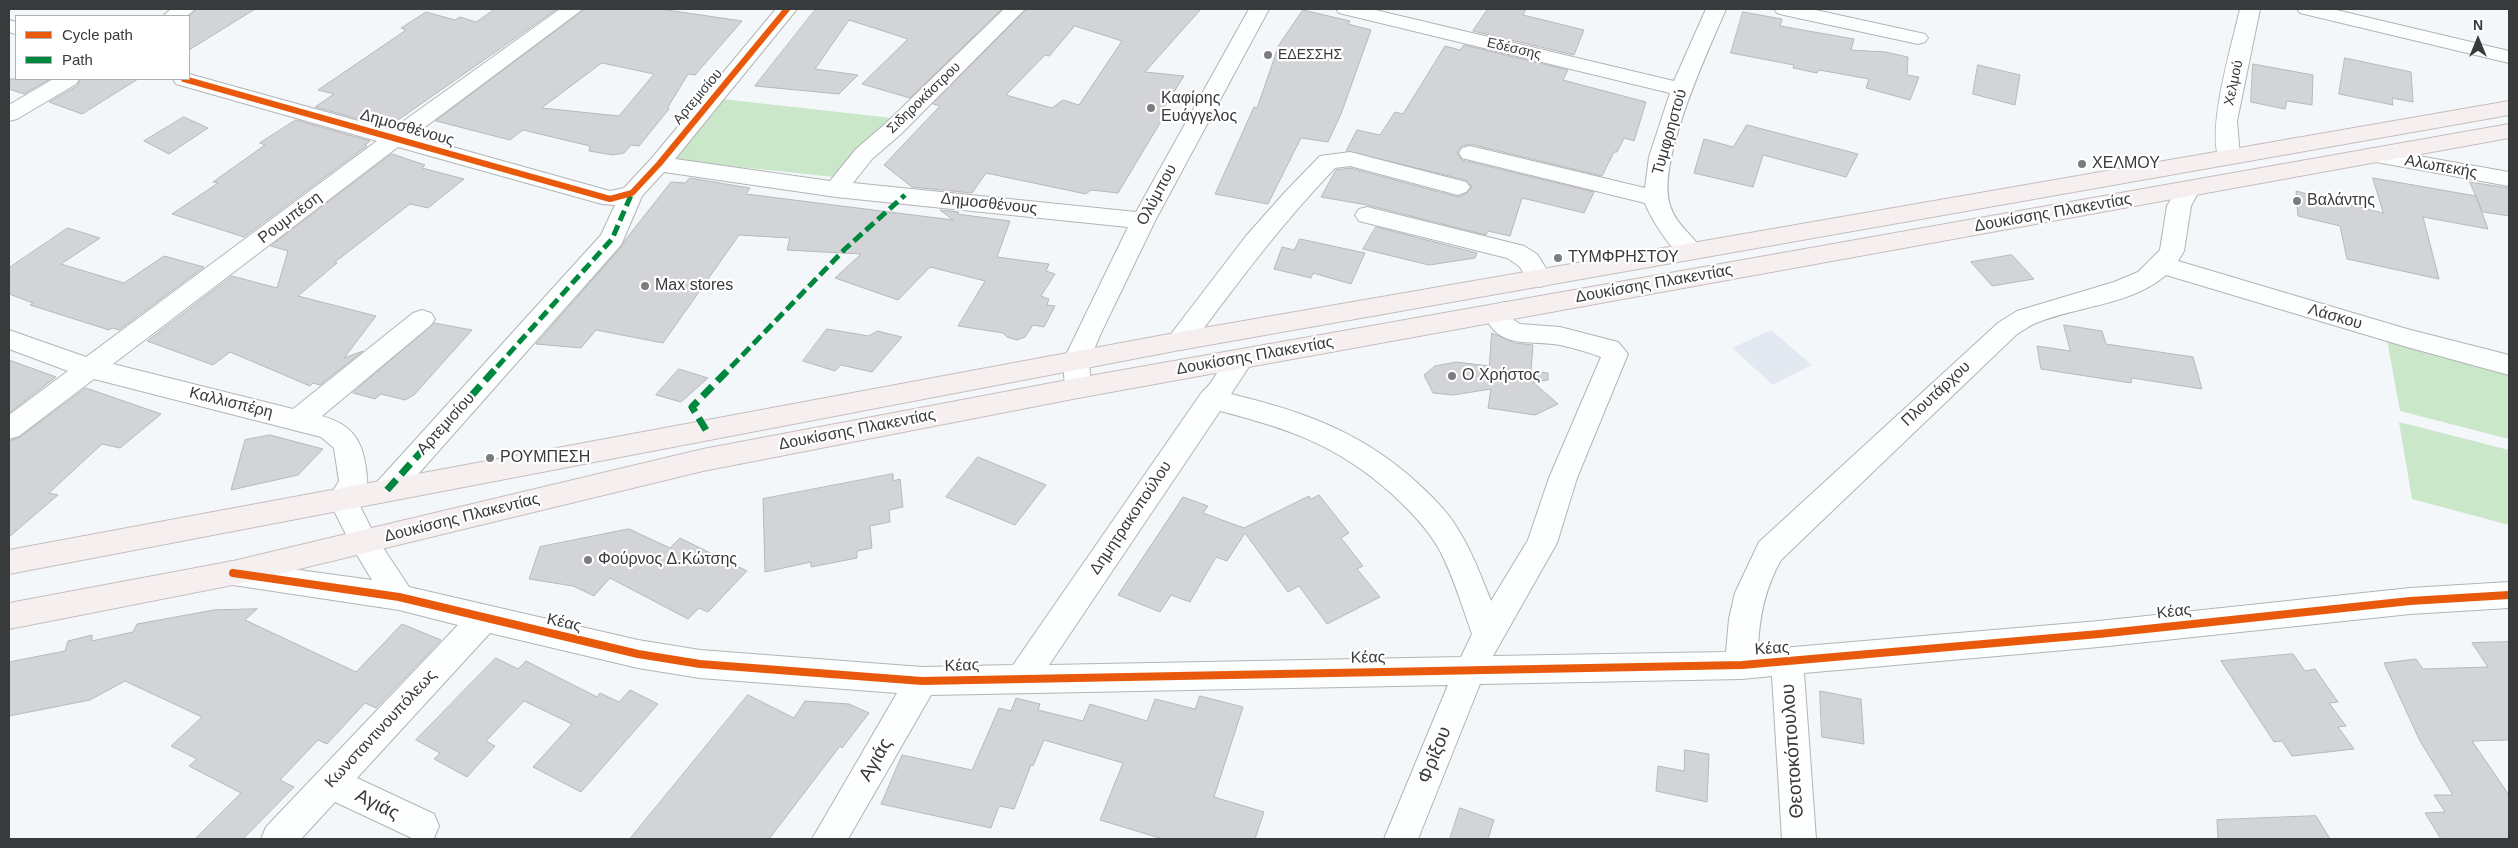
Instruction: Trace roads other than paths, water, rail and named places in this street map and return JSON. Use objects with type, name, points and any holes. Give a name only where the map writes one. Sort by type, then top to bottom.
[{"type":"main road","name":"Δουκίσσης Πλακεντίας","points":[[9,616],[233,573],[703,460],[1077,374],[1180,341],[2509,108]]},
{"type":"main road","name":"Δουκίσσης Πλακεντίας","points":[[9,562],[387,490],[1077,374],[1241,359],[2509,131]]},
{"type":"street","points":[[174,15],[185,9]]},
{"type":"street","name":"Ρουμπέση","points":[[9,429],[394,139],[573,9]]},
{"type":"street","name":"Αρτεμισίου","points":[[387,490],[612,239],[628,195],[659,164],[787,9]]},
{"type":"street","name":"Σιδηροκάστρου","points":[[836,189],[864,154],[893,129],[1015,9]]},
{"type":"street","name":"Ολύμπου","points":[[1077,374],[1143,221],[1259,9]]},
{"type":"street","name":"Εδέσσης","points":[[1346,9],[1682,89]]},
{"type":"street","name":"Τυμφρηστού","points":[[1691,252],[1668,224],[1656,198],[1656,175],[1682,89],[1716,9]]},
{"type":"street","points":[[1784,9],[1918,38]]},
{"type":"street","name":"Χελμού","points":[[2229,157],[2226,121],[2250,9]]},
{"type":"street","points":[[2307,9],[2509,57]]},
{"type":"street","points":[[9,114],[66,80]]},
{"type":"street","name":"Δημοσθένους","points":[[188,80],[599,198],[610,199],[628,195]]},
{"type":"street","points":[[1470,154],[1656,198]]},
{"type":"street","name":"Αλωπεκής","points":[[2373,155],[2509,178]]},
{"type":"street","points":[[1180,341],[1255,242],[1294,196],[1328,162],[1350,159],[1458,187]]},
{"type":"street","name":"Δημοσθένους","points":[[659,164],[836,189],[1143,221]]},
{"type":"street","name":"Πλουτάρχου","points":[[1742,665],[1742,626],[1747,602],[1757,572],[1770,551],[2007,329],[2026,317],[2123,288],[2147,278],[2162,265],[2172,251],[2179,206],[2188,189]]},
{"type":"street","points":[[1367,215],[1515,252],[1528,260],[1540,278]]},
{"type":"street","name":"Λάσκου","points":[[2162,265],[2398,335],[2509,365]]},
{"type":"street","name":"Φρίξου","points":[[1400,839],[1470,670],[1488,634],[1542,543],[1563,478],[1614,354],[1609,349],[1560,336],[1513,332],[1498,320],[1496,313],[1504,311]]},
{"type":"street","points":[[299,420],[422,319]]},
{"type":"street","name":"Καλλισπέρη","points":[[9,338],[89,368],[330,429],[345,442],[350,452],[353,482],[342,499]]},
{"type":"street","name":"Δημητρακοπούλου","points":[[1022,678],[1241,359]]},
{"type":"street","points":[[1212,399],[1310,426],[1345,442],[1380,465],[1428,510],[1450,542],[1488,634]]},
{"type":"street","points":[[342,499],[364,542],[399,596]]},
{"type":"street","name":"Κέας","points":[[233,573],[399,596],[484,619],[638,654],[700,664],[922,680],[1742,665],[2099,634],[2410,600],[2509,595]]},
{"type":"street","name":"Κωνσταντινουπόλεως","points":[[278,839],[484,619]]},
{"type":"street","name":"Θεοτοκόπουλου","points":[[1786,662],[1799,839]]},
{"type":"street","name":"Αγιάς","points":[[829,839],[922,680]]},
{"type":"street","name":"Αγιάς","points":[[331,783],[422,826]]},
{"type":"place","name":"ΕΔΕΣΣΗΣ","points":[[1268,55]]},
{"type":"place","name":"Καφίρης Ευάγγελος","points":[[1151,108]]},
{"type":"place","name":"ΧΕΛΜΟΥ","points":[[2082,164]]},
{"type":"place","name":"Βαλάντης","points":[[2297,201]]},
{"type":"place","name":"ΤΥΜΦΡΗΣΤΟΥ","points":[[1558,258]]},
{"type":"place","name":"Max stores","points":[[645,286]]},
{"type":"place","name":"Ο Χρήστος","points":[[1452,376]]},
{"type":"place","name":"ΡΟΥΜΠΕΣΗ","points":[[490,458]]},
{"type":"place","name":"Φούρνος Δ.Κώτσης","points":[[588,560]]}]
